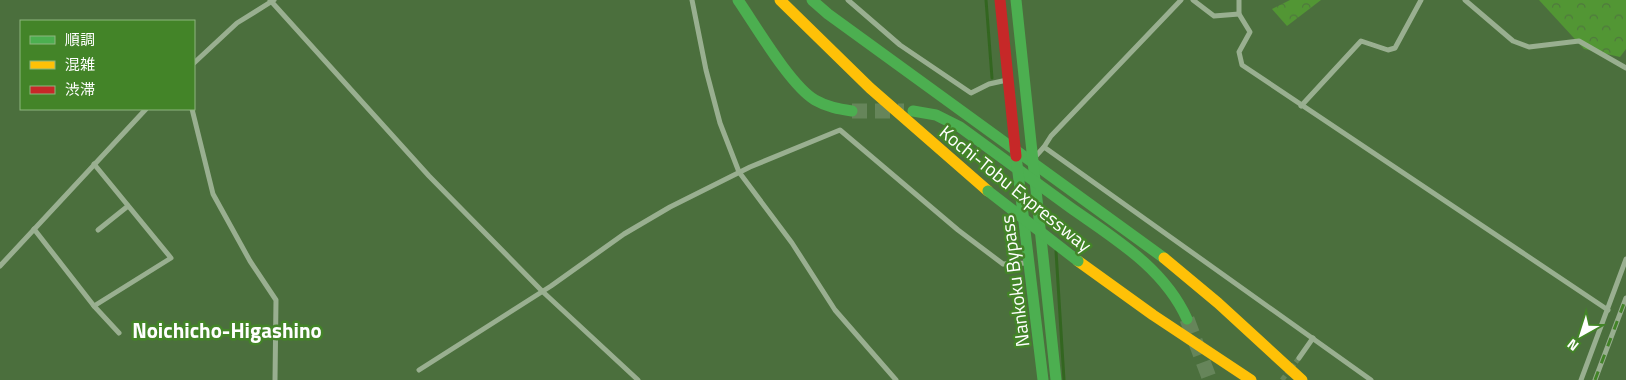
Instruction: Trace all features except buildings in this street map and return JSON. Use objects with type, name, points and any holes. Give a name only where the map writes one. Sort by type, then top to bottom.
[{"type":"highway","points":[[738,0],[794,82],[809,97],[828,107],[852,111]]},
{"type":"highway","name":"Kochi-Tobu Expressway","points":[[780,0],[870,88],[988,191],[1078,261],[1153,315],[1251,380]]},
{"type":"highway","points":[[812,0],[828,14],[1032,161],[1192,281],[1302,380]]},
{"type":"highway","name":"Nankoku Bypass","points":[[1000,0],[1007,80],[1043,380]]},
{"type":"highway","name":"Nankoku Bypass","points":[[1016,0],[1056,380]]},
{"type":"highway","points":[[912,111],[948,120],[1036,181],[1154,269],[1179,301],[1187,319]]},
{"type":"street","points":[[195,61],[237,23],[272,0],[429,176],[542,291],[638,380]]},
{"type":"street","points":[[692,0],[706,70],[720,123],[739,172],[792,243],[835,310],[896,380]]},
{"type":"street","points":[[848,0],[900,45],[971,93],[1007,80]]},
{"type":"street","points":[[1032,161],[1052,136],[1181,0]]},
{"type":"street","points":[[1193,0],[1214,16],[1239,14]]},
{"type":"street","points":[[1238,0],[1239,14],[1250,32],[1239,52],[1242,65],[1608,310]]},
{"type":"street","points":[[1301,106],[1361,41],[1388,50],[1395,48],[1421,0]]},
{"type":"street","points":[[1465,0],[1497,30],[1513,41],[1529,47],[1579,41],[1626,68]]},
{"type":"street","points":[[0,266],[145,110]]},
{"type":"street","points":[[192,110],[213,194],[250,261],[276,300],[275,380]]},
{"type":"street","points":[[419,370],[542,291],[624,234],[739,172],[840,130],[958,230],[1003,264],[1030,262]]},
{"type":"street","points":[[1044,147],[1372,380]]},
{"type":"street","points":[[94,164],[170,258],[94,306]]},
{"type":"street","points":[[98,230],[128,206]]},
{"type":"street","points":[[34,229],[94,306],[119,333]]},
{"type":"street","points":[[1581,380],[1626,259]]},
{"type":"street","points":[[1299,358],[1313,338]]},
{"type":"green space","points":[[1290,0],[1321,0],[1287,26],[1272,9]]},
{"type":"green space","points":[[1539,0],[1626,0],[1626,49],[1620,57],[1584,49]]},
{"type":"waterway","points":[[986,0],[992,78]]},
{"type":"waterway","points":[[1056,251],[1064,380]]},
{"type":"tunnel","points":[[852,111],[904,111]]},
{"type":"tunnel","points":[[1187,319],[1210,380]]},
{"type":"tunnel","points":[[1282,380],[1299,358]]},
{"type":"railway","points":[[1595,380],[1626,298]]},
{"type":"traffic: fast","points":[[738,0],[784,69],[805,92],[824,104],[852,111]]},
{"type":"traffic: fast","points":[[812,0],[828,14],[1164,258]]},
{"type":"traffic: fast","points":[[1016,0],[1056,380]]},
{"type":"traffic: fast","points":[[913,111],[936,115],[960,127],[1121,243],[1165,284],[1187,319]]},
{"type":"traffic: fast","points":[[1016,156],[1043,380]]},
{"type":"traffic: fast","points":[[988,191],[1078,261]]},
{"type":"traffic: slow","points":[[780,0],[870,88],[988,191]]},
{"type":"traffic: slow","points":[[1164,258],[1218,303],[1302,380]]},
{"type":"traffic: slow","points":[[1078,261],[1153,315],[1251,380]]},
{"type":"traffic: jam","points":[[1000,0],[1016,156]]},
{"type":"district","name":"Noichicho-Higashino","points":[[227,330]]}]
